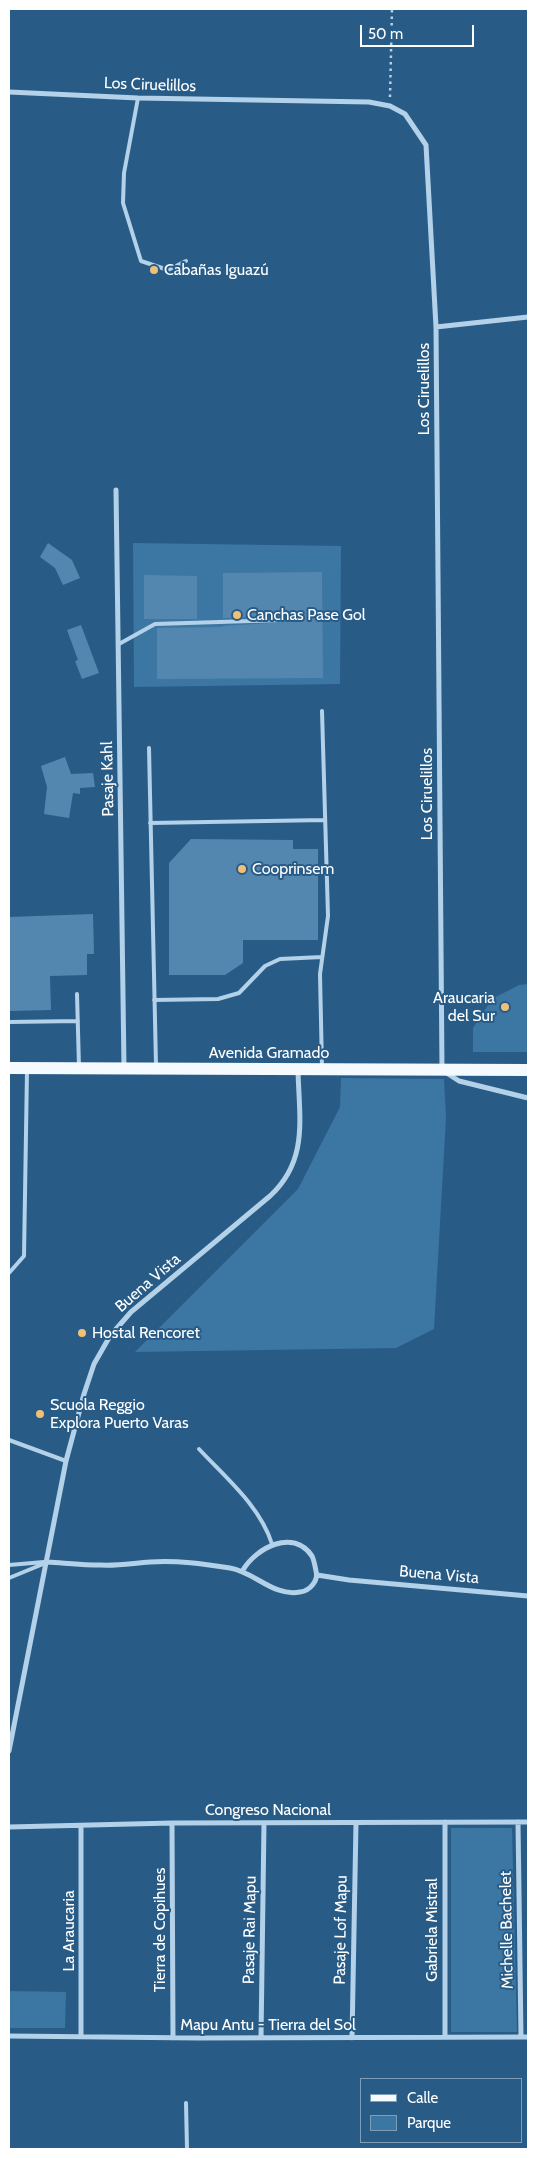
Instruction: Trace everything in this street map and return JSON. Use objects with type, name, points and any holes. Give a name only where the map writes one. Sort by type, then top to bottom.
[{"type":"main road","name":"Avenida Gramado","points":[[9,1068],[528,1070]]},
{"type":"street","name":"Los Ciruelillos","points":[[9,92],[138,98],[369,102],[390,106],[405,114],[426,145],[436,327],[442,1070]]},
{"type":"street","points":[[436,327],[528,317]]},
{"type":"street","name":"Pasaje Kahl","points":[[116,490],[124,1068]]},
{"type":"street","name":"Buena Vista","points":[[9,1751],[48,1562],[66,1461],[88,1378],[110,1336],[131,1312],[270,1196],[286,1178],[297,1156],[299,1143],[298,1069]]},
{"type":"street","points":[[442,1070],[459,1082],[528,1098]]},
{"type":"street","points":[[48,1562],[102,1566],[181,1561],[243,1570],[271,1588],[284,1593],[302,1592],[313,1586],[318,1575],[312,1556],[300,1546],[285,1542],[272,1544],[248,1561],[243,1570]]},
{"type":"street","name":"Buena Vista","points":[[318,1575],[349,1580],[528,1596]]},
{"type":"street","name":"Pasaje Lof Mapu","points":[[352,2038],[356,1822]]},
{"type":"street","name":"Gabriela Mistral","points":[[444,1822],[445,2037]]},
{"type":"street","name":"Michelle Bachelet","points":[[518,1822],[521,2037]]},
{"type":"street","name":"Congreso Nacional","points":[[9,1827],[172,1823],[528,1822]]},
{"type":"street","name":"Tierra de Copihues","points":[[172,1823],[173,2038]]},
{"type":"street","name":"Pasaje Rai Mapu","points":[[261,2038],[264,1823]]},
{"type":"street","name":"La Araucaria","points":[[81,1826],[81,2037]]},
{"type":"street","name":"Mapu Antu - Tierra del Sol","points":[[9,2036],[173,2038],[528,2037]]},
{"type":"lane","points":[[138,98],[124,173],[123,203],[141,261],[168,270],[186,261]]},
{"type":"lane","points":[[119,644],[155,624],[284,620]]},
{"type":"lane","points":[[322,711],[328,916],[320,974],[322,1069]]},
{"type":"lane","points":[[149,748],[156,1069]]},
{"type":"lane","points":[[150,823],[325,820]]},
{"type":"lane","points":[[154,1000],[218,1000],[239,993],[266,966],[280,959],[322,957]]},
{"type":"lane","points":[[78,994],[79,1068]]},
{"type":"lane","points":[[9,1022],[78,1021]]},
{"type":"lane","points":[[9,1272],[24,1256],[28,1068]]},
{"type":"lane","points":[[9,1440],[66,1461]]},
{"type":"lane","points":[[199,1449],[247,1500],[266,1526],[272,1544]]},
{"type":"lane","points":[[9,1565],[48,1562]]},
{"type":"lane","points":[[9,1578],[48,1562]]},
{"type":"lane","points":[[186,2103],[186,2149]]},
{"type":"path","points":[[390,106],[392,9]]},
{"type":"green space","name":"Canchas Pase Gol","points":[[133,543],[341,546],[340,684],[134,687]]},
{"type":"green space","points":[[528,984],[528,1052],[473,1052],[473,1028],[492,999],[519,985]]},
{"type":"green space","points":[[341,1078],[444,1079],[446,1118],[434,1329],[396,1348],[135,1352],[298,1189],[340,1107]]},
{"type":"green space","points":[[451,1828],[512,1828],[517,2032],[451,2032]]},
{"type":"green space","points":[[9,1991],[66,1992],[65,2028],[9,2028]]},
{"type":"building","points":[[48,543],[72,560],[80,578],[63,585],[55,568],[40,557]]},
{"type":"building","points":[[322,572],[323,678],[157,679],[157,628],[223,627],[286,622],[286,618],[283,616],[223,618],[223,573]]},
{"type":"building","points":[[144,575],[197,576],[197,619],[144,619]]},
{"type":"building","points":[[81,625],[99,673],[82,679],[75,661],[78,660],[67,630]]},
{"type":"building","points":[[65,757],[71,774],[93,773],[95,787],[80,788],[80,794],[73,793],[69,818],[44,814],[47,787],[41,766]]},
{"type":"building","points":[[191,839],[293,840],[293,849],[318,849],[318,940],[243,940],[243,963],[225,975],[169,975],[169,863]]},
{"type":"building","points":[[93,914],[94,954],[87,954],[87,975],[50,976],[51,1010],[9,1011],[9,917]]},
{"type":"place","name":"Cabañas Iguazú","points":[[154,270]]},
{"type":"place","name":"Canchas Pase Gol","points":[[237,615]]},
{"type":"place","name":"Cooprinsem","points":[[242,869]]},
{"type":"place","name":"Araucaria del Sur","points":[[505,1007]]},
{"type":"place","name":"Hostal Rencoret","points":[[82,1333]]},
{"type":"place","name":"Scuola Reggio Explora Puerto Varas","points":[[40,1414]]}]
